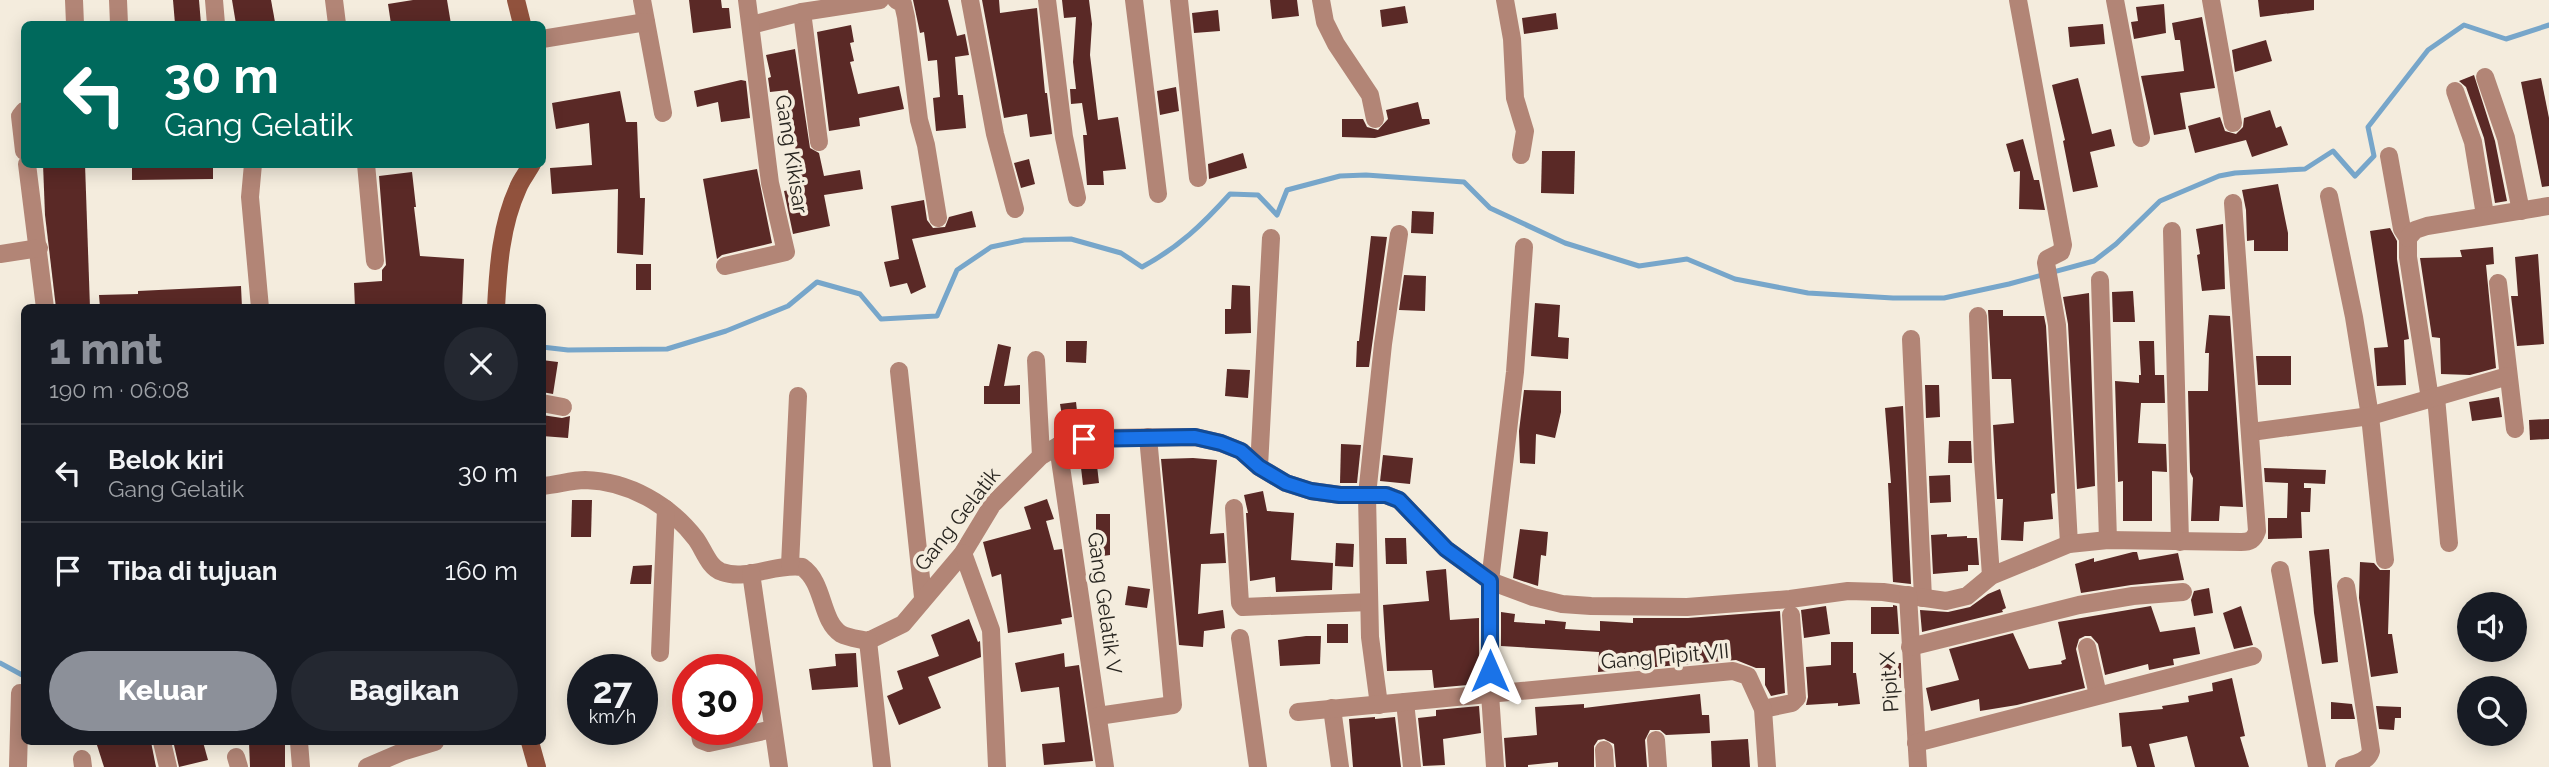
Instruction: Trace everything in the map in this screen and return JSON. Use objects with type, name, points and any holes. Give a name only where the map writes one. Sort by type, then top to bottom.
[{"type":"street","points":[[74,0],[75,21]]},
{"type":"street","points":[[118,0],[120,21]]},
{"type":"street","points":[[214,0],[216,21]]},
{"type":"street","points":[[334,0],[337,21]]},
{"type":"street","points":[[516,0],[521,21]]},
{"type":"street","points":[[642,0],[663,113]]},
{"type":"street","name":"Gang Kikisar","points":[[726,266],[786,252],[770,183],[747,0]]},
{"type":"street","points":[[751,25],[802,12],[880,0]]},
{"type":"street","points":[[896,0],[903,5],[906,17],[919,120],[926,145],[938,218]]},
{"type":"street","points":[[970,0],[995,134],[1016,209]]},
{"type":"street","points":[[1047,0],[1064,137],[1077,198]]},
{"type":"street","points":[[1134,0],[1158,194]]},
{"type":"street","points":[[1179,0],[1198,178]]},
{"type":"street","points":[[1321,0],[1325,22],[1336,44],[1370,95],[1375,119]]},
{"type":"street","points":[[1505,0],[1516,98],[1525,131],[1521,155]]},
{"type":"street","points":[[2018,0],[2063,245],[2061,252],[2047,259],[2046,266],[2057,325],[2068,544]]},
{"type":"street","points":[[2115,0],[2141,138]]},
{"type":"street","points":[[2211,0],[2233,123]]},
{"type":"street","points":[[802,12],[819,142]]},
{"type":"street","points":[[546,38],[646,22]]},
{"type":"street","points":[[2485,77],[2506,138],[2521,211]]},
{"type":"street","points":[[2455,91],[2473,142],[2485,215]]},
{"type":"street","points":[[2389,156],[2402,229],[2408,237],[2408,257],[2433,398],[2449,543]]},
{"type":"street","points":[[28,168],[46,304]]},
{"type":"street","points":[[253,168],[250,197],[260,304]]},
{"type":"street","points":[[366,168],[375,261]]},
{"type":"street","points":[[496,304],[498,267],[510,212],[519,185],[530,168]]},
{"type":"street","points":[[2329,196],[2354,317],[2370,416],[2385,560]]},
{"type":"street","points":[[2233,203],[2251,432],[2370,416],[2508,376]]},
{"type":"street","points":[[2408,237],[2415,230],[2427,226],[2549,206]]},
{"type":"street","points":[[2172,232],[2180,542]]},
{"type":"street","points":[[1379,705],[1370,637],[1367,495],[1383,344],[1399,234]]},
{"type":"street","points":[[1259,467],[1270,238]]},
{"type":"street","points":[[1495,767],[1490,694],[1490,581],[1515,372],[1524,247]]},
{"type":"street","points":[[0,254],[39,248]]},
{"type":"street","points":[[2100,280],[2108,540]]},
{"type":"street","points":[[2498,283],[2515,429]]},
{"type":"street","points":[[1978,316],[1983,460],[1991,576]]},
{"type":"street","name":"Pipit X","points":[[1910,339],[1915,596],[1910,647],[1918,767]]},
{"type":"street","points":[[1036,360],[1041,456]]},
{"type":"street","points":[[899,371],[923,597]]},
{"type":"street","points":[[790,565],[798,396]]},
{"type":"street","points":[[546,404],[563,408]]},
{"type":"street","name":"Gang Gelatik","points":[[868,641],[902,624],[963,553],[992,505],[1041,456],[1058,446],[1084,439],[1195,437],[1221,443],[1241,451],[1259,467],[1286,483],[1311,491],[1340,495],[1386,495],[1399,500],[1446,549],[1490,581],[1533,597],[1562,604],[1591,606],[1687,607],[1790,599],[1848,591],[1947,601],[1961,599],[1991,576],[2068,544],[2108,540],[2249,542],[2255,538],[2257,531],[2251,432]]},
{"type":"street","points":[[1098,716],[1179,704],[1148,437]]},
{"type":"street","name":"Gang Gelatik V","points":[[1058,446],[1105,767]]},
{"type":"street","points":[[546,485],[584,480],[613,484],[640,492],[666,509],[690,532],[704,549],[713,568],[729,574],[751,573],[790,565],[802,567],[807,571],[816,582],[831,622],[840,633],[868,641],[882,767]]},
{"type":"street","points":[[1234,508],[1240,603],[1243,607],[1369,602]]},
{"type":"street","points":[[660,653],[666,509]]},
{"type":"street","points":[[963,553],[991,630],[997,767]]},
{"type":"street","points":[[2280,570],[2317,767]]},
{"type":"street","points":[[751,573],[779,767]]},
{"type":"street","points":[[2344,767],[2363,761],[2371,751],[2346,586]]},
{"type":"street","points":[[1910,647],[2078,605],[2133,596],[2183,592]]},
{"type":"street","points":[[1763,709],[1792,703],[1797,698],[1791,615]]},
{"type":"street","points":[[1240,638],[1258,767]]},
{"type":"street","points":[[2087,647],[2098,695]]},
{"type":"street","points":[[1916,743],[2252,656]]},
{"type":"street","name":"Gang Pipit VII","points":[[1298,712],[1732,671],[1748,676],[1763,709],[1767,767]]},
{"type":"street","points":[[18,767],[20,693]]},
{"type":"street","points":[[1405,702],[1412,767]]},
{"type":"street","points":[[1332,708],[1340,767]]},
{"type":"street","points":[[763,731],[773,729]]},
{"type":"street","points":[[1656,740],[1658,767]]},
{"type":"street","points":[[163,745],[168,767]]},
{"type":"street","points":[[299,745],[301,767]]},
{"type":"street","points":[[531,745],[537,767]]},
{"type":"street","points":[[368,767],[402,747]]},
{"type":"building","points":[[173,0],[199,0],[201,21],[175,21]]},
{"type":"building","points":[[232,0],[271,0],[275,21],[236,21]]},
{"type":"building","points":[[413,0],[447,0],[450,21],[391,21],[388,4]]},
{"type":"building","points":[[689,0],[721,0],[722,8],[729,8],[731,28],[693,33]]},
{"type":"building","points":[[913,0],[948,0],[957,36],[965,34],[969,55],[955,57],[958,95],[963,95],[966,128],[936,131],[933,98],[940,97],[937,60],[928,61],[924,32],[920,33]]},
{"type":"building","points":[[982,0],[999,0],[1000,13],[1037,8],[1045,93],[1052,134],[1030,137],[1027,114],[1004,118]]},
{"type":"building","points":[[1062,0],[1089,0],[1092,24],[1090,55],[1098,120],[1118,117],[1126,169],[1103,171],[1104,185],[1087,185],[1083,135],[1087,135],[1082,103],[1071,104],[1070,89],[1076,89],[1073,62],[1076,17],[1064,18]]},
{"type":"building","points":[[1270,0],[1297,0],[1299,16],[1272,19]]},
{"type":"building","points":[[2258,0],[2314,0],[2314,10],[2260,17]]},
{"type":"building","points":[[2164,4],[2166,33],[2134,39],[2131,22],[2138,21],[2136,7]]},
{"type":"building","points":[[1405,6],[1408,23],[1382,27],[1380,10]]},
{"type":"building","points":[[1218,10],[1220,31],[1194,33],[1192,13]]},
{"type":"building","points":[[1556,13],[1558,29],[1524,34],[1522,18]]},
{"type":"building","points":[[2202,17],[2215,88],[2180,93],[2186,129],[2154,135],[2141,76],[2184,71],[2180,40],[2175,40],[2172,23]]},
{"type":"building","points":[[2103,24],[2105,44],[2070,47],[2068,27]]},
{"type":"building","points":[[851,25],[854,42],[850,43],[854,61],[850,62],[858,94],[899,86],[904,109],[859,118],[860,126],[829,131],[817,32]]},
{"type":"building","points":[[2266,40],[2272,61],[2235,72],[2232,50]]},
{"type":"building","points":[[795,49],[810,148],[819,153],[824,176],[860,170],[863,189],[824,195],[830,226],[793,234],[784,191],[795,189],[788,153],[796,152],[788,90],[770,92],[768,78],[771,77],[766,55]]},
{"type":"building","points":[[2474,75],[2495,141],[2507,201],[2495,203],[2484,138],[2466,87],[2459,81]]},
{"type":"building","points":[[2078,78],[2092,134],[2111,129],[2115,146],[2090,152],[2098,187],[2073,192],[2063,141],[2065,140],[2052,85]]},
{"type":"building","points":[[2541,78],[2549,118],[2549,186],[2542,187],[2521,82]]},
{"type":"building","points":[[746,81],[750,118],[721,122],[718,102],[697,107],[694,91]]},
{"type":"building","points":[[1176,87],[1179,111],[1160,115],[1157,91]]},
{"type":"building","points":[[620,91],[626,122],[637,122],[640,198],[645,198],[643,255],[617,253],[618,189],[552,194],[550,168],[592,165],[589,123],[556,129],[552,103]]},
{"type":"building","points":[[1418,102],[1422,119],[1429,119],[1430,124],[1375,138],[1342,137],[1342,119],[1363,119],[1367,127],[1378,130],[1388,119],[1386,110]]},
{"type":"building","points":[[2270,110],[2276,128],[2281,126],[2288,145],[2252,157],[2246,140],[2195,153],[2188,126],[2220,117],[2225,131],[2236,134],[2243,127],[2244,118]]},
{"type":"building","points":[[2023,139],[2034,180],[2039,180],[2045,210],[2019,209],[2020,171],[2014,172],[2006,144]]},
{"type":"building","points":[[1542,151],[1575,151],[1574,194],[1541,193]]},
{"type":"building","points":[[1243,153],[1247,168],[1209,179],[1208,164]]},
{"type":"building","points":[[1029,159],[1035,184],[1021,188],[1014,163]]},
{"type":"building","points":[[43,168],[85,168],[90,304],[56,304],[45,215]]},
{"type":"building","points":[[132,168],[213,168],[213,179],[132,180]]},
{"type":"building","points":[[757,169],[772,243],[722,255],[717,259],[703,179]]},
{"type":"building","points":[[412,172],[420,256],[464,259],[462,304],[355,304],[354,283],[382,281],[382,270],[386,265],[379,176]]},
{"type":"building","points":[[2278,184],[2288,233],[2288,251],[2254,251],[2254,240],[2247,241],[2242,190]]},
{"type":"building","points":[[924,200],[927,220],[933,228],[945,227],[949,217],[972,211],[976,227],[912,239],[926,287],[911,294],[907,283],[890,287],[884,262],[899,259],[891,206]]},
{"type":"building","points":[[1412,211],[1434,212],[1433,234],[1411,233]]},
{"type":"building","points":[[2223,224],[2225,289],[2202,291],[2196,229]]},
{"type":"building","points":[[2390,228],[2397,241],[2397,259],[2409,339],[2404,340],[2406,385],[2377,386],[2374,348],[2388,347],[2370,231]]},
{"type":"building","points":[[1371,236],[1387,237],[1369,367],[1356,367],[1357,341]]},
{"type":"building","points":[[2493,247],[2494,264],[2486,265],[2496,368],[2470,375],[2441,374],[2440,338],[2432,337],[2420,258],[2462,257],[2460,250]]},
{"type":"building","points":[[2538,254],[2544,344],[2517,346],[2511,296],[2518,296],[2515,257]]},
{"type":"building","points":[[636,264],[651,264],[651,290],[636,290]]},
{"type":"building","points":[[1404,275],[1426,276],[1425,311],[1399,310]]},
{"type":"building","points":[[1232,285],[1250,286],[1251,333],[1225,334],[1225,309],[1231,309]]},
{"type":"building","points":[[241,286],[242,304],[100,304],[99,295],[138,294],[138,291]]},
{"type":"building","points":[[2133,291],[2135,322],[2113,322],[2112,292]]},
{"type":"building","points":[[2089,293],[2095,486],[2077,489],[2068,324],[2063,297]]},
{"type":"building","points":[[1535,303],[1560,305],[1558,337],[1569,338],[1568,359],[1531,356]]},
{"type":"building","points":[[1988,310],[2003,310],[2003,316],[2044,316],[2046,326],[2055,493],[2051,494],[2053,519],[2024,522],[2023,541],[2001,540],[2003,499],[1997,499],[1993,425],[2014,423],[2011,379],[1992,379]]},
{"type":"building","points":[[2209,315],[2230,316],[2243,507],[2220,506],[2219,521],[2191,521],[2193,478],[2190,472],[2188,391],[2208,391],[2209,353],[2205,353]]},
{"type":"building","points":[[1066,341],[1087,341],[1086,363],[1066,362]]},
{"type":"building","points":[[2139,341],[2154,341],[2155,375],[2164,375],[2165,403],[2141,403],[2138,443],[2166,444],[2167,472],[2152,471],[2152,521],[2123,521],[2123,481],[2118,482],[2115,381],[2139,383]]},
{"type":"building","points":[[998,344],[1011,347],[1004,386],[1020,385],[1020,404],[984,404],[984,386],[989,386]]},
{"type":"building","points":[[2256,356],[2291,356],[2291,385],[2258,385]]},
{"type":"building","points":[[546,360],[558,362],[553,394],[546,393]]},
{"type":"building","points":[[1227,369],[1250,370],[1248,398],[1225,396]]},
{"type":"building","points":[[1925,385],[1939,385],[1940,417],[1926,418]]},
{"type":"building","points":[[1524,390],[1561,391],[1561,412],[1555,438],[1536,434],[1535,464],[1520,463],[1519,431]]},
{"type":"building","points":[[2499,397],[2502,417],[2472,421],[2469,402]]},
{"type":"building","points":[[1076,402],[1078,420],[1063,422],[1060,404]]},
{"type":"building","points":[[1903,406],[1911,584],[1893,582],[1888,483],[1891,483],[1885,408]]},
{"type":"building","points":[[546,416],[562,418],[570,416],[568,438],[546,436]]},
{"type":"building","points":[[2549,419],[2549,439],[2530,440],[2529,420]]},
{"type":"building","points":[[1949,441],[1971,441],[1972,463],[1948,463]]},
{"type":"building","points":[[1341,444],[1361,445],[1357,483],[1340,483]]},
{"type":"building","points":[[1383,455],[1413,458],[1410,484],[1380,481]]},
{"type":"building","points":[[1096,457],[1099,483],[1083,485],[1080,459]]},
{"type":"building","points":[[1161,459],[1217,460],[1210,534],[1224,533],[1226,563],[1201,564],[1198,614],[1223,610],[1225,628],[1204,631],[1203,647],[1179,645]]},
{"type":"building","points":[[2264,468],[2326,470],[2325,484],[2304,483],[2304,488],[2311,488],[2310,512],[2301,512],[2302,538],[2268,539],[2268,518],[2287,518],[2288,483],[2265,482]]},
{"type":"building","points":[[1950,475],[1951,502],[1930,503],[1929,476]]},
{"type":"building","points":[[1263,491],[1267,511],[1294,513],[1291,560],[1333,563],[1332,590],[1276,592],[1275,577],[1250,581],[1248,513],[1244,495]]},
{"type":"building","points":[[1047,499],[1054,519],[1046,521],[1054,550],[1062,549],[1072,617],[1061,619],[1062,624],[1008,633],[1001,574],[992,577],[983,542],[1031,529],[1024,507]]},
{"type":"building","points":[[572,500],[592,500],[591,537],[571,537]]},
{"type":"building","points":[[1096,514],[1110,514],[1110,555],[1096,557]]},
{"type":"building","points":[[1520,529],[1548,532],[1546,556],[1541,555],[1538,586],[1513,578]]},
{"type":"building","points":[[1947,534],[1947,537],[1977,538],[1979,565],[1968,565],[1968,571],[1933,574],[1931,535]]},
{"type":"building","points":[[1385,538],[1406,538],[1407,564],[1386,564]]},
{"type":"building","points":[[1336,543],[1354,544],[1353,567],[1335,566]]},
{"type":"building","points":[[2329,549],[2338,662],[2322,664],[2314,613],[2309,551]]},
{"type":"building","points":[[2137,552],[2139,560],[2178,553],[2184,580],[2081,593],[2075,564]]},
{"type":"building","points":[[2360,562],[2374,563],[2380,570],[2390,570],[2388,634],[2392,634],[2398,673],[2371,677],[2359,598]]},
{"type":"building","points":[[652,565],[651,584],[630,584],[633,566]]},
{"type":"building","points":[[1446,569],[1450,620],[1479,618],[1479,684],[1434,688],[1432,670],[1387,671],[1383,605],[1429,601],[1426,571]]},
{"type":"building","points":[[1128,586],[1150,589],[1147,608],[1125,605]]},
{"type":"building","points":[[2209,588],[2213,613],[2194,616],[2191,600],[2194,591]]},
{"type":"building","points":[[2000,589],[2006,608],[2003,612],[1922,632],[1920,610],[1948,612],[1970,607]]},
{"type":"building","points":[[1826,606],[1830,634],[1804,638],[1801,610]]},
{"type":"building","points":[[1897,606],[1899,634],[1871,634],[1871,607]]},
{"type":"building","points":[[2151,606],[2160,632],[2195,627],[2200,654],[2173,659],[2174,665],[2149,670],[2148,664],[2105,675],[2098,644],[2091,636],[2085,636],[2079,639],[2076,649],[2085,688],[1980,711],[1979,699],[1931,711],[1926,688],[1959,680],[1949,649],[2013,633],[2029,669],[2062,664],[2061,661],[2066,659],[2058,622]]},
{"type":"building","points":[[2241,606],[2253,645],[2234,649],[2223,613]]},
{"type":"building","points":[[1780,611],[1785,693],[1771,696],[1765,685],[1765,668],[1756,668],[1736,660],[1598,672],[1599,652],[1501,646],[1501,612],[1515,614],[1514,622],[1566,622],[1565,629],[1600,631],[1600,621],[1633,623],[1633,618],[1688,618]]},
{"type":"building","points":[[969,619],[978,642],[980,641],[981,657],[928,677],[941,708],[899,725],[887,696],[903,689],[897,671],[939,656],[931,635]]},
{"type":"building","points":[[1327,624],[1348,624],[1348,643],[1327,643]]},
{"type":"building","points":[[1321,636],[1320,664],[1280,666],[1278,640]]},
{"type":"building","points":[[1831,642],[1853,642],[1853,673],[1856,673],[1860,704],[1806,705],[1806,667],[1831,665]]},
{"type":"building","points":[[856,653],[858,687],[812,690],[809,669],[836,666],[835,654]]},
{"type":"building","points":[[1064,653],[1065,667],[1079,665],[1093,761],[1044,765],[1042,744],[1065,742],[1059,687],[1021,692],[1015,663]]},
{"type":"building","points":[[1882,663],[1901,663],[1901,678],[1882,678]]},
{"type":"building","points":[[2232,678],[2245,736],[2240,737],[2249,767],[2195,767],[2187,736],[2149,744],[2155,767],[2137,767],[2131,746],[2122,747],[2119,713],[2163,709],[2162,706],[2189,702],[2188,696],[2213,691],[2212,683]]},
{"type":"building","points":[[1700,694],[1702,715],[1709,715],[1710,733],[1666,735],[1660,730],[1650,730],[1645,740],[1647,767],[1616,767],[1614,744],[1604,739],[1598,740],[1594,746],[1594,767],[1558,767],[1558,762],[1528,767],[1506,767],[1504,738],[1537,735],[1535,707],[1584,704],[1584,708]]},
{"type":"building","points":[[2331,702],[2352,704],[2355,719],[2331,719]]},
{"type":"building","points":[[1479,706],[1481,733],[1443,739],[1445,765],[1423,766],[1418,718],[1436,716],[1436,710]]},
{"type":"building","points":[[2376,706],[2401,707],[2401,718],[2395,718],[2394,730],[2379,729]]},
{"type":"building","points":[[1395,717],[1401,767],[1353,767],[1349,719]]},
{"type":"building","points":[[1748,739],[1750,767],[1712,767],[1711,741]]},
{"type":"building","points":[[97,745],[152,745],[156,767],[104,767]]},
{"type":"building","points":[[174,745],[204,745],[208,760],[179,767]]},
{"type":"building","points":[[249,745],[285,745],[285,767],[250,767]]},
{"type":"waterway","points":[[546,347],[568,350],[667,349],[726,331],[788,306],[817,282],[860,294],[881,319],[937,316],[957,270],[991,247],[1024,240],[1071,239],[1121,253],[1142,267],[1189,235],[1230,194],[1258,195],[1277,215],[1287,190],[1340,176],[1366,175],[1464,182],[1490,208],[1565,243],[1639,266],[1687,259],[1735,279],[1808,293],[1944,298],[2094,261],[2116,244],[2160,201],[2219,176],[2305,169],[2333,151],[2355,176],[2374,156],[2368,127],[2428,50],[2464,25],[2506,39],[2549,25]]},
{"type":"waterway","points":[[0,663],[21,674]]},
{"type":"route","points":[[1084,439],[1195,437],[1241,451],[1259,467],[1286,483],[1311,491],[1340,495],[1386,495],[1399,500],[1446,549],[1490,581],[1490,671]]}]
